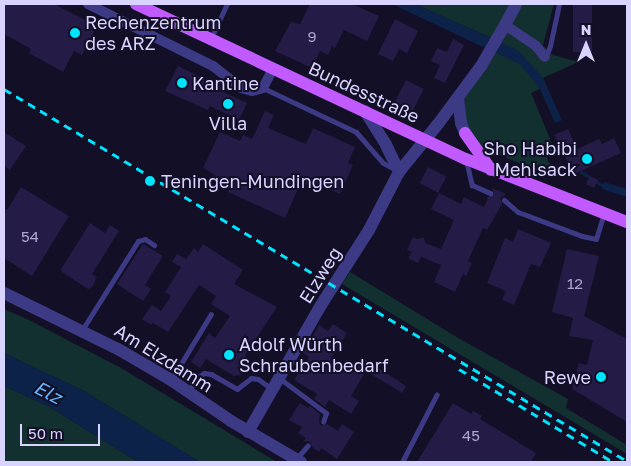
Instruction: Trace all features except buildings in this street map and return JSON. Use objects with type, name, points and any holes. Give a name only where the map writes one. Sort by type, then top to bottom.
[{"type":"main road","name":"Bundesstraße","points":[[136,4],[466,159],[627,222]]},
{"type":"main road","points":[[465,133],[491,170]]},
{"type":"street","points":[[88,4],[213,66],[241,88],[252,91],[264,88],[273,68]]},
{"type":"street","name":"Elzweg","points":[[248,432],[321,305],[369,230],[399,172],[458,98],[493,45],[516,4]]},
{"type":"street","points":[[505,25],[536,46],[545,57]]},
{"type":"street","points":[[458,98],[461,123],[465,133]]},
{"type":"street","points":[[365,111],[386,145],[399,172]]},
{"type":"street","name":"Am Elzdamm","points":[[4,293],[82,330],[171,380],[248,432],[298,461]]},
{"type":"lane","points":[[211,39],[227,4]]},
{"type":"lane","points":[[545,57],[550,46],[559,4]]},
{"type":"lane","points":[[264,88],[356,132],[383,163],[399,172]]},
{"type":"lane","points":[[466,159],[472,185],[490,193]]},
{"type":"lane","points":[[504,200],[518,212],[582,236],[596,239],[604,213]]},
{"type":"lane","points":[[82,330],[138,241],[145,239],[154,245]]},
{"type":"lane","points":[[171,380],[211,314]]},
{"type":"lane","points":[[187,392],[196,379],[204,373],[211,374],[237,389],[251,378],[258,379],[276,384],[326,413],[323,422]]},
{"type":"lane","points":[[402,462],[437,394]]},
{"type":"lane","points":[[298,461],[308,445]]},
{"type":"green space","points":[[415,4],[554,4],[543,45],[553,55],[578,62],[543,78],[546,86],[531,93],[555,151],[548,156],[547,160],[555,169],[552,177],[481,147],[465,127],[464,98],[498,41]]},
{"type":"green space","points":[[350,272],[460,339],[568,399],[566,408],[627,445],[627,454],[342,284]]},
{"type":"green space","points":[[4,309],[121,368],[277,462],[200,462],[84,391],[4,353]]},
{"type":"green space","points":[[4,386],[50,407],[138,462],[4,462]]},
{"type":"water","points":[[392,4],[415,4],[518,50],[543,78],[562,120],[555,123],[540,89],[521,65]]},
{"type":"water","points":[[604,182],[627,189],[627,197],[602,189]]},
{"type":"water","name":"Elz","points":[[4,353],[84,391],[200,462],[138,462],[50,407],[4,386]]},
{"type":"waterway","points":[[581,172],[605,187]]},
{"type":"railway","points":[[4,89],[627,461]]},
{"type":"railway","points":[[459,369],[613,462]]},
{"type":"place","name":"Rechenzentrum des ARZ","points":[[75,33]]},
{"type":"place","name":"Kantine","points":[[182,83]]},
{"type":"place","name":"Villa","points":[[228,104]]},
{"type":"place","name":"Sho Habibi Mehlsack","points":[[587,159]]},
{"type":"place","name":"Teningen-Mundingen","points":[[150,181]]},
{"type":"place","name":"Adolf Würth Schraubenbedarf","points":[[229,355]]},
{"type":"place","name":"Rewe","points":[[601,377]]}]
